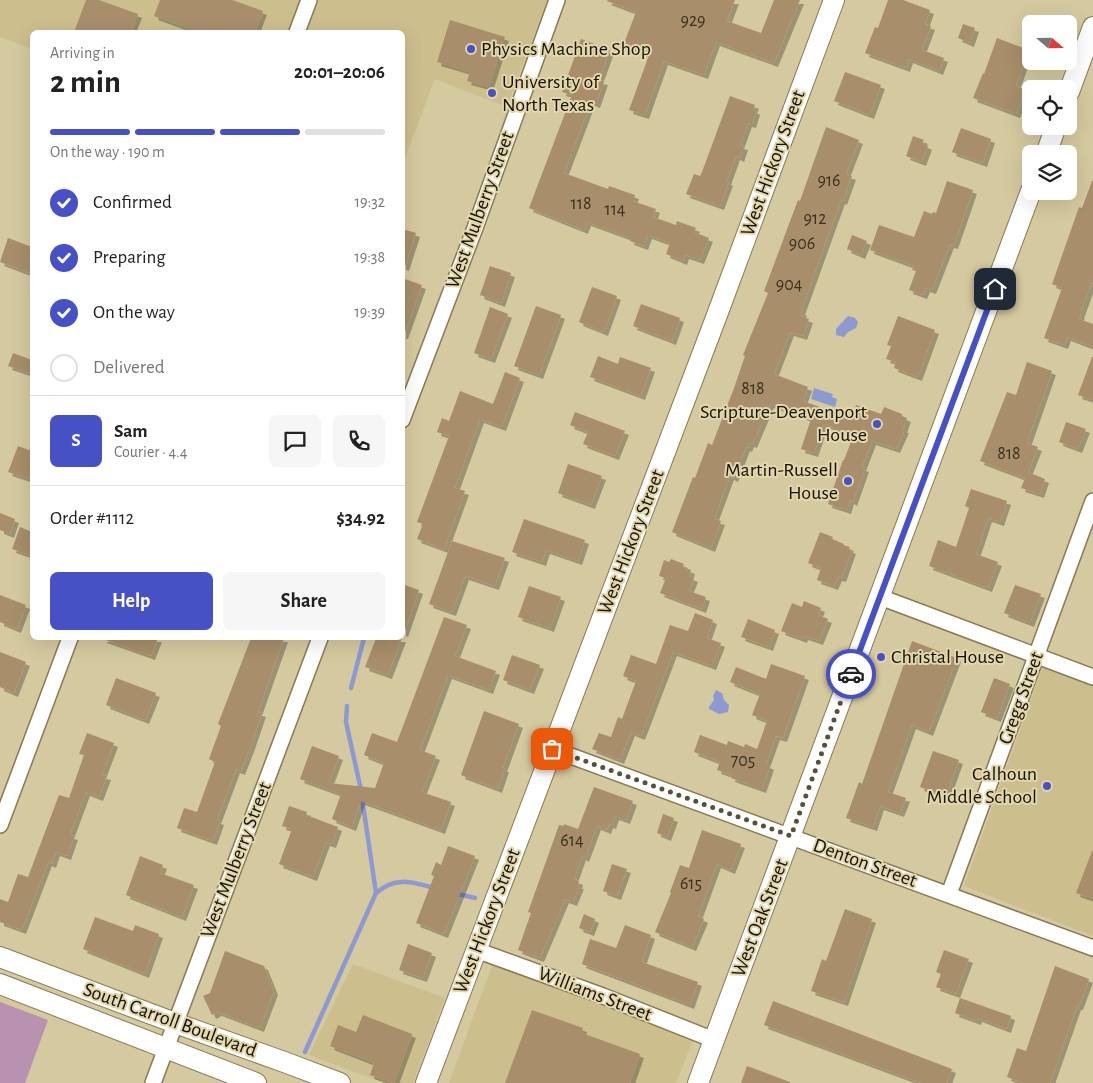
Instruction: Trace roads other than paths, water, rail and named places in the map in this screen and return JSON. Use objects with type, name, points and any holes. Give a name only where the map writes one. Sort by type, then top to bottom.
[{"type":"main road","name":"West Hickory Street","points":[[426,1083],[834,0]]},
{"type":"main road","points":[[1073,80],[1093,27]]},
{"type":"main road","name":"West Oak Street","points":[[698,1083],[1029,200]]},
{"type":"main road","name":"South Carroll Boulevard","points":[[0,957],[340,1083]]},
{"type":"main road","name":"South Carroll Boulevard","points":[[0,984],[256,1083]]},
{"type":"street","points":[[298,30],[310,0]]},
{"type":"street","name":"West Mulberry Street","points":[[405,412],[475,228],[557,0]]},
{"type":"street","name":"Gregg Street","points":[[949,894],[1093,501]]},
{"type":"street","points":[[880,597],[1093,677]]},
{"type":"street","points":[[0,825],[69,640]]},
{"type":"street","name":"West Mulberry Street","points":[[153,1083],[319,640]]},
{"type":"street","name":"Denton Street","points":[[552,749],[1093,948]]},
{"type":"street","name":"Williams Street","points":[[476,950],[602,996],[714,1040]]},
{"type":"water","points":[[848,316],[855,318],[858,322],[856,328],[848,332],[844,337],[836,335],[836,329]]},
{"type":"water","points":[[814,388],[833,394],[832,397],[837,399],[835,407],[811,399]]},
{"type":"water","points":[[716,690],[722,693],[724,700],[729,705],[728,712],[719,714],[709,709],[714,700],[713,696]]},
{"type":"waterway","points":[[351,688],[363,640]]},
{"type":"waterway","points":[[347,706],[346,722],[361,790]]},
{"type":"waterway","points":[[362,798],[376,893]]},
{"type":"waterway","points":[[305,1052],[376,893],[397,882],[411,882],[434,888]]},
{"type":"waterway","points":[[454,893],[475,898]]},
{"type":"place","name":"Physics Machine Shop","points":[[471,49]]},
{"type":"place","name":"University of North Texas","points":[[492,93]]},
{"type":"place","name":"Scripture-Deavenport House","points":[[877,424]]},
{"type":"place","name":"Martin-Russell House","points":[[848,481]]},
{"type":"place","name":"Christal House","points":[[881,657]]},
{"type":"place","name":"Calhoun Middle School","points":[[1047,786]]}]
